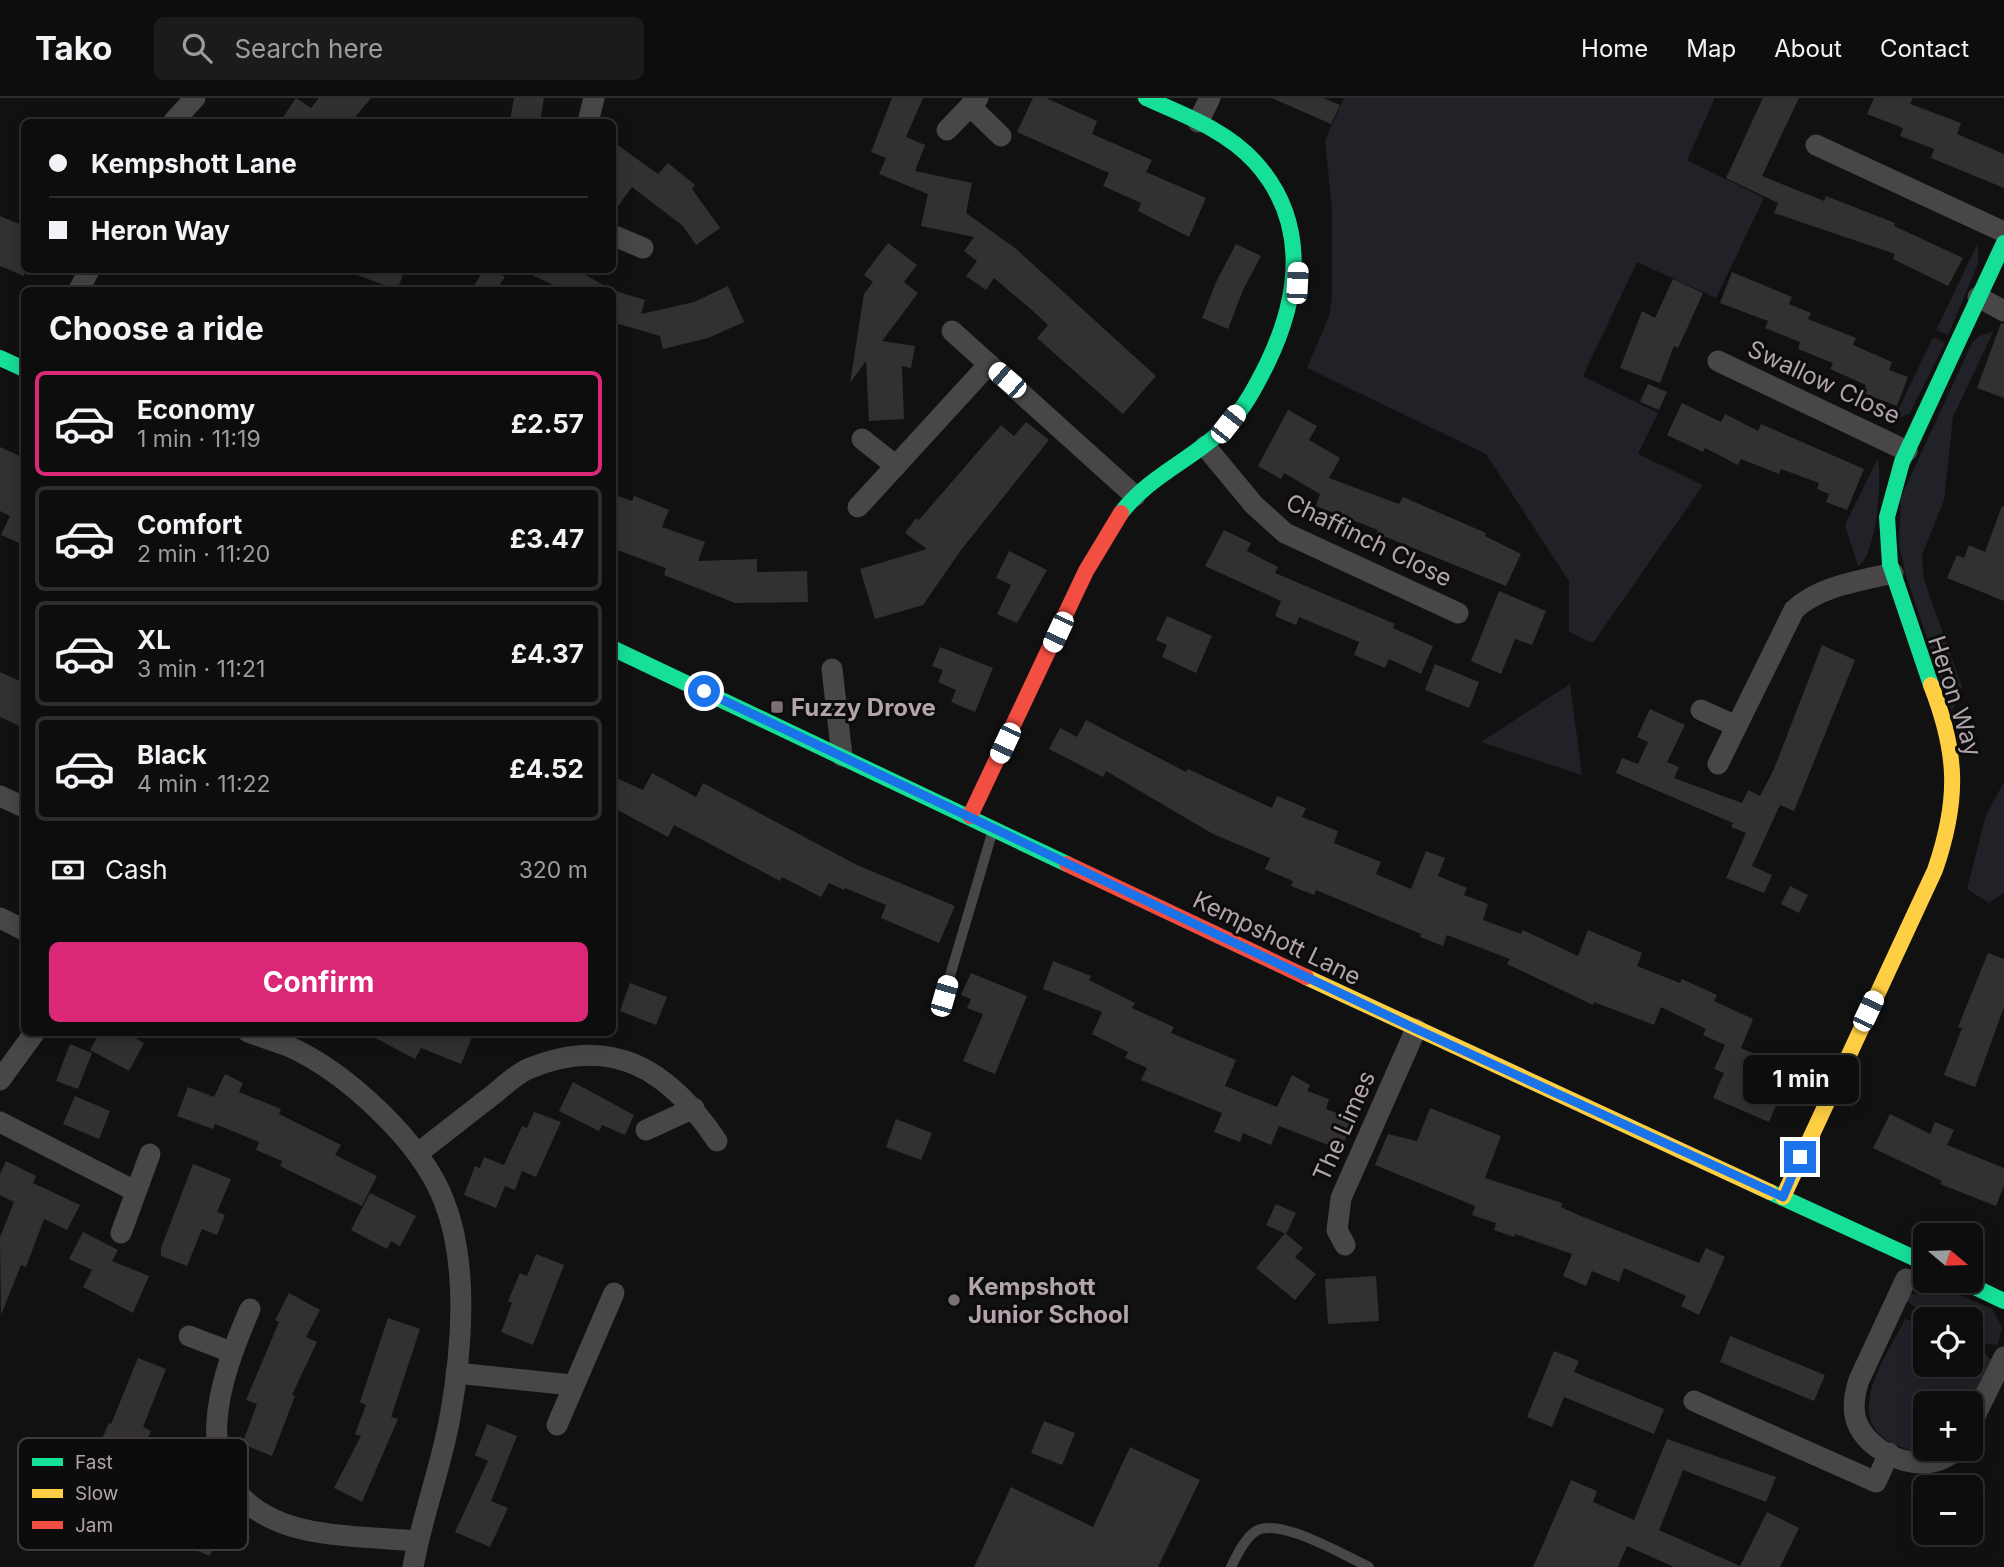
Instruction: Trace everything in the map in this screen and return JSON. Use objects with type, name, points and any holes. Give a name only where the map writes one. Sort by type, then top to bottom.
[{"type":"street","points":[[176,119],[195,98]]},
{"type":"street","points":[[589,119],[594,98]]},
{"type":"street","points":[[970,816],[1086,571],[1135,495],[1205,446],[1240,409],[1266,366],[1293,301],[1298,264],[1294,231],[1273,184],[1237,146],[1198,122],[1146,98]]},
{"type":"street","points":[[1198,122],[1210,98]]},
{"type":"street","points":[[947,130],[974,102],[1001,136]]},
{"type":"street","points":[[1816,145],[2004,232]]},
{"type":"street","points":[[616,237],[643,248]]},
{"type":"street","name":"Heron Way","points":[[1783,1197],[1939,861],[1954,818],[1957,786],[1954,754],[1905,617],[1885,538],[1886,518],[1893,486],[1908,451],[2004,243]]},
{"type":"street","points":[[1978,297],[2004,311]]},
{"type":"street","points":[[951,331],[1135,495]]},
{"type":"street","points":[[0,358],[21,368]]},
{"type":"street","name":"Swallow Close","points":[[1718,361],[1908,451]]},
{"type":"street","points":[[858,508],[989,364]]},
{"type":"street","points":[[862,439],[896,466]]},
{"type":"street","name":"Chaffinch Close","points":[[1205,446],[1254,505],[1285,533],[1458,613]]},
{"type":"street","points":[[1718,764],[1794,610],[1802,602],[1825,591],[1893,573]]},
{"type":"street","name":"Kempshott Lane","points":[[616,650],[1416,1029],[1913,1257]]},
{"type":"street","points":[[832,669],[842,756]]},
{"type":"street","points":[[1700,710],[1736,726]]},
{"type":"street","points":[[0,796],[21,806]]},
{"type":"street","points":[[0,918],[21,928]]},
{"type":"street","name":"The Limes","points":[[1345,1245],[1337,1230],[1341,1198],[1416,1029]]},
{"type":"street","points":[[0,1080],[32,1036]]},
{"type":"street","points":[[259,1036],[289,1047],[339,1077],[418,1153],[444,1201],[459,1261],[456,1373],[450,1418],[413,1567]]},
{"type":"street","points":[[418,1153],[526,1070],[574,1055],[612,1058],[655,1073],[694,1108],[717,1141]]},
{"type":"street","points":[[646,1130],[694,1108]]},
{"type":"street","points":[[0,1122],[135,1191]]},
{"type":"street","points":[[121,1233],[150,1154]]},
{"type":"street","points":[[1905,1279],[1854,1394],[1859,1426],[1872,1443],[1889,1453],[1913,1460]]},
{"type":"street","points":[[1983,1291],[2004,1301]]},
{"type":"street","points":[[557,1424],[614,1293]]},
{"type":"street","points":[[217,1438],[215,1423],[218,1396],[231,1352],[250,1309]]},
{"type":"street","points":[[189,1336],[231,1352]]},
{"type":"street","points":[[1983,1400],[2004,1357]]},
{"type":"street","points":[[456,1373],[572,1385]]},
{"type":"street","points":[[1694,1401],[1876,1482],[1889,1453]]},
{"type":"street","points":[[1916,1461],[1926,1464],[1937,1461]]},
{"type":"street","points":[[248,1504],[276,1521],[312,1530],[418,1541]]},
{"type":"lane","points":[[944,996],[993,827]]},
{"type":"lane","points":[[1231,1567],[1255,1531],[1270,1526],[1288,1530],[1369,1567]]},
{"type":"shaded area","points":[[1344,98],[1715,98],[1687,160],[1764,198],[1716,298],[1637,262],[1583,376],[1658,413],[1638,454],[1703,485],[1593,643],[1569,632],[1569,581],[1486,454],[1307,368],[1329,317],[1332,296],[1332,210],[1325,140]]},
{"type":"shaded area","points":[[1978,243],[1978,264],[1948,335],[1936,330]]},
{"type":"shaded area","points":[[1993,332],[1953,417],[1944,500],[1922,555],[1924,580],[1962,687],[1952,712],[1906,576],[1899,544],[1901,497],[1972,343],[1979,336]]},
{"type":"shaded area","points":[[1933,337],[1945,343],[1910,413],[1893,421]]},
{"type":"shaded area","points":[[1878,458],[1879,482],[1874,533],[1870,547],[1858,566],[1845,525]]},
{"type":"shaded area","points":[[1570,684],[1582,775],[1481,742]]},
{"type":"shaded area","points":[[2004,782],[2004,893],[1989,903],[1967,889],[1986,815]]},
{"type":"shaded area","points":[[1955,1293],[1992,1309],[2002,1327],[1998,1345],[1983,1343],[1983,1307],[1915,1307],[1904,1300],[1911,1294]]},
{"type":"shaded area","points":[[1905,1319],[1913,1321],[1913,1377],[1983,1377],[1976,1391],[1913,1391],[1913,1451],[1894,1444],[1878,1433],[1870,1419],[1872,1386]]},
{"type":"shaded area","points":[[1983,1351],[1991,1360],[1983,1376]]},
{"type":"building","points":[[296,98],[311,108],[319,98],[371,98],[354,119],[282,119]]},
{"type":"building","points":[[514,98],[544,98],[540,119],[510,119]]},
{"type":"building","points":[[892,98],[923,98],[906,137],[925,145],[915,171],[972,183],[966,213],[1015,248],[1156,376],[1123,414],[1037,338],[1048,325],[1034,312],[994,278],[986,290],[966,276],[977,261],[964,251],[974,237],[921,226],[928,194],[879,174],[886,158],[871,152]]},
{"type":"building","points":[[1033,98],[1046,98],[1097,121],[1092,134],[1152,160],[1146,172],[1206,198],[1189,237],[1138,211],[1141,203],[1103,186],[1109,173],[1017,132]]},
{"type":"building","points":[[1272,98],[1323,98],[1340,105],[1331,124]]},
{"type":"building","points":[[1763,98],[1799,98],[1762,176],[1824,201],[1826,196],[1895,223],[1894,226],[1963,258],[1948,286],[1893,259],[1895,254],[1774,213],[1778,203],[1726,178]]},
{"type":"building","points":[[1874,98],[1913,98],[1910,104],[1961,123],[1957,134],[2004,154],[2004,188],[1931,158],[1934,149],[1900,136],[1903,128],[1867,114]]},
{"type":"building","points":[[616,144],[658,174],[668,163],[695,185],[692,189],[720,228],[696,245],[683,226],[632,187],[616,209]]},
{"type":"building","points":[[0,216],[21,225],[21,273],[24,273],[24,276],[0,266]]},
{"type":"building","points":[[888,243],[917,265],[904,282],[918,293],[882,341],[915,346],[911,368],[902,366],[904,419],[869,421],[866,361],[850,383],[864,294],[873,282],[864,275]]},
{"type":"building","points":[[1236,244],[1261,256],[1243,290],[1228,329],[1202,318],[1217,280]]},
{"type":"building","points":[[1732,272],[1792,297],[1789,304],[1811,313],[1808,319],[1856,338],[1853,345],[1892,362],[1889,370],[1908,377],[1897,406],[1863,393],[1866,385],[1830,369],[1833,363],[1798,349],[1800,342],[1765,328],[1768,321],[1720,303]]},
{"type":"building","points":[[352,273],[404,273],[398,287],[389,287]]},
{"type":"building","points":[[482,273],[498,273],[505,277],[498,287],[473,287]]},
{"type":"building","points":[[527,273],[582,273],[607,287],[558,287]]},
{"type":"building","points":[[1673,279],[1703,293],[1678,348],[1674,346],[1660,383],[1620,368],[1642,311],[1655,318]]},
{"type":"building","points":[[728,286],[744,322],[708,338],[663,349],[660,336],[616,323],[616,291],[645,300],[641,314],[694,302]]},
{"type":"building","points":[[2001,323],[2004,324],[2004,398],[1977,388]]},
{"type":"building","points":[[1648,384],[1667,392],[1659,410],[1640,402]]},
{"type":"building","points":[[1682,403],[1721,422],[1725,414],[1758,431],[1761,424],[1864,469],[1847,510],[1826,502],[1829,494],[1817,489],[1819,483],[1781,469],[1779,474],[1741,459],[1738,465],[1705,448],[1703,452],[1667,435]]},
{"type":"building","points":[[1288,410],[1317,426],[1309,440],[1340,458],[1329,478],[1399,504],[1403,497],[1486,533],[1485,536],[1521,554],[1506,586],[1316,506],[1320,494],[1284,473],[1281,479],[1258,466]]},
{"type":"building","points":[[1026,422],[1049,440],[961,550],[923,605],[875,619],[860,569],[927,549],[905,533],[916,518],[919,520],[1001,425],[1014,436]]},
{"type":"building","points":[[0,447],[21,457],[21,544],[1,535],[10,516],[0,511]]},
{"type":"building","points":[[616,495],[632,501],[634,496],[669,510],[662,527],[705,542],[698,561],[757,559],[757,572],[807,571],[808,602],[735,603],[664,575],[666,568],[616,549]]},
{"type":"building","points":[[2002,506],[2004,601],[1947,578],[1957,555],[1964,558],[1969,545],[1985,552]]},
{"type":"building","points":[[1224,530],[1251,543],[1247,551],[1278,567],[1275,573],[1395,624],[1393,628],[1433,646],[1421,674],[1389,659],[1385,668],[1354,655],[1359,642],[1299,617],[1296,625],[1275,616],[1281,601],[1205,566]]},
{"type":"building","points":[[1009,551],[1047,570],[1017,623],[997,614],[1011,585],[996,578]]},
{"type":"building","points":[[1499,591],[1546,611],[1532,645],[1515,639],[1501,674],[1471,661]]},
{"type":"building","points":[[1167,616],[1212,636],[1196,673],[1162,657],[1167,645],[1156,640]]},
{"type":"building","points":[[1822,645],[1855,660],[1794,811],[1780,805],[1752,866],[1772,875],[1764,893],[1726,878],[1746,833],[1731,827],[1733,823],[1616,773],[1622,758],[1638,764],[1648,742],[1637,737],[1650,709],[1685,725],[1667,762],[1679,767],[1674,778],[1742,803],[1748,790],[1760,796],[1774,769]]},
{"type":"building","points":[[940,647],[993,668],[975,712],[951,702],[956,690],[938,682],[943,670],[932,666]]},
{"type":"building","points":[[1435,664],[1479,682],[1469,708],[1425,690]]},
{"type":"building","points":[[0,672],[21,682],[21,727],[0,717]]},
{"type":"building","points":[[1086,720],[1186,772],[1188,769],[1272,808],[1277,796],[1306,808],[1302,817],[1338,831],[1334,843],[1381,862],[1376,874],[1411,889],[1426,851],[1445,858],[1438,876],[1467,888],[1464,895],[1488,904],[1483,920],[1521,934],[1523,930],[1578,956],[1588,930],[1642,953],[1637,966],[1680,983],[1682,979],[1717,995],[1714,1001],[1753,1019],[1741,1048],[1791,1070],[1769,1122],[1713,1098],[1724,1073],[1714,1069],[1725,1045],[1703,1035],[1706,1029],[1661,1007],[1654,1025],[1594,1002],[1593,1005],[1507,964],[1510,959],[1447,935],[1443,946],[1420,937],[1421,934],[1316,890],[1314,895],[1291,886],[1293,881],[1265,869],[1270,858],[1213,834],[1106,771],[1103,777],[1049,749],[1060,728],[1077,737]]},
{"type":"building","points":[[652,773],[696,797],[703,783],[857,865],[955,906],[939,943],[881,918],[886,905],[845,888],[844,890],[829,883],[821,897],[782,877],[780,881],[674,825],[668,837],[616,809],[616,778],[643,790]]},
{"type":"building","points":[[1790,886],[1808,895],[1799,913],[1781,904]]},
{"type":"building","points":[[1988,953],[2004,959],[2004,1007],[1975,1087],[1944,1075],[1962,1028],[1958,1027]]},
{"type":"building","points":[[1053,961],[1091,976],[1089,980],[1135,1003],[1132,1008],[1174,1027],[1171,1033],[1236,1060],[1225,1086],[1277,1107],[1292,1075],[1310,1085],[1307,1091],[1329,1099],[1326,1109],[1353,1119],[1341,1150],[1279,1126],[1271,1145],[1243,1133],[1240,1142],[1214,1132],[1222,1113],[1141,1080],[1147,1068],[1125,1058],[1128,1052],[1092,1034],[1102,1012],[1043,989]]},
{"type":"building","points":[[971,973],[1027,996],[995,1074],[963,1061],[983,1014],[967,1008],[971,999],[961,995]]},
{"type":"building","points":[[630,983],[667,997],[656,1025],[620,1011]]},
{"type":"building","points":[[98,1036],[131,1036],[144,1043],[129,1071],[90,1050]]},
{"type":"building","points":[[372,1036],[472,1036],[461,1064],[421,1048],[415,1059]]},
{"type":"building","points":[[70,1044],[92,1053],[78,1089],[56,1081]]},
{"type":"building","points":[[225,1074],[243,1083],[239,1092],[281,1109],[279,1114],[341,1145],[335,1155],[377,1176],[362,1206],[280,1166],[282,1161],[256,1150],[259,1142],[215,1124],[213,1129],[177,1116],[188,1087],[214,1097]]},
{"type":"building","points":[[573,1082],[634,1115],[625,1135],[602,1125],[599,1131],[559,1111]]},
{"type":"building","points":[[75,1096],[110,1111],[99,1139],[63,1124]]},
{"type":"building","points":[[1430,1108],[1501,1136],[1485,1178],[1562,1203],[1561,1207],[1576,1214],[1699,1263],[1706,1248],[1725,1257],[1699,1315],[1681,1306],[1686,1296],[1624,1268],[1619,1282],[1592,1271],[1586,1286],[1563,1276],[1572,1254],[1515,1234],[1514,1237],[1494,1230],[1496,1223],[1472,1215],[1475,1206],[1375,1165],[1388,1134],[1417,1141]]},
{"type":"building","points":[[534,1112],[561,1122],[536,1177],[522,1171],[515,1190],[505,1186],[496,1208],[464,1195],[475,1166],[480,1168],[484,1157],[504,1165],[522,1126],[527,1128]]},
{"type":"building","points":[[1890,1114],[1930,1134],[1935,1122],[1954,1130],[1947,1145],[2004,1168],[2004,1186],[1996,1206],[1940,1184],[1942,1181],[1873,1148]]},
{"type":"building","points":[[896,1119],[932,1133],[921,1160],[886,1147]]},
{"type":"building","points":[[6,1161],[36,1176],[33,1183],[80,1205],[67,1230],[44,1219],[26,1267],[21,1265],[1,1315],[0,1237],[14,1202],[0,1195],[0,1174]]},
{"type":"building","points":[[193,1164],[231,1179],[217,1212],[225,1215],[217,1235],[202,1229],[187,1266],[161,1256],[161,1248]]},
{"type":"building","points":[[370,1193],[416,1216],[400,1246],[391,1241],[387,1249],[351,1230]]},
{"type":"building","points":[[1276,1204],[1296,1213],[1286,1234],[1266,1225]]},
{"type":"building","points":[[83,1232],[118,1250],[112,1261],[149,1276],[133,1313],[83,1287],[92,1270],[69,1259]]},
{"type":"building","points":[[1285,1233],[1303,1248],[1295,1257],[1316,1274],[1295,1300],[1256,1268]]},
{"type":"building","points":[[536,1254],[564,1265],[533,1345],[501,1332],[512,1303],[508,1301],[520,1273],[527,1276]]},
{"type":"building","points":[[1376,1276],[1379,1321],[1328,1324],[1325,1279]]},
{"type":"building","points":[[289,1293],[320,1310],[306,1337],[317,1342],[292,1395],[295,1396],[272,1456],[248,1446],[248,1438],[244,1438],[257,1404],[246,1400],[279,1322],[275,1320]]},
{"type":"building","points":[[388,1318],[420,1329],[391,1417],[398,1419],[362,1502],[334,1488],[361,1436],[355,1434],[366,1405],[360,1402]]},
{"type":"building","points":[[1730,1336],[1825,1375],[1814,1401],[1720,1362]]},
{"type":"building","points":[[1554,1351],[1579,1361],[1574,1372],[1664,1409],[1654,1434],[1564,1397],[1552,1427],[1527,1417]]},
{"type":"building","points":[[138,1358],[166,1369],[143,1427],[151,1431],[148,1438],[102,1438],[109,1423],[111,1424]]},
{"type":"building","points":[[1044,1421],[1075,1433],[1062,1465],[1031,1453]]},
{"type":"building","points":[[487,1424],[517,1436],[491,1501],[508,1508],[490,1547],[455,1532],[488,1461],[475,1455]]},
{"type":"building","points":[[1667,1439],[1776,1477],[1766,1502],[1683,1470],[1659,1530],[1740,1566],[1767,1512],[1799,1528],[1780,1567],[1674,1567],[1627,1546],[1618,1567],[1533,1567],[1571,1480],[1597,1491],[1593,1502],[1634,1520]]},
{"type":"building","points":[[1130,1447],[1200,1480],[1158,1567],[974,1567],[1011,1487],[1093,1527]]},
{"type":"building","points":[[195,1550],[212,1550],[210,1556]]},
{"type":"traffic: fast","points":[[1121,513],[1145,488],[1214,438],[1244,405],[1263,372],[1287,312],[1294,260],[1284,209],[1272,185],[1255,162],[1218,132],[1146,98]]},
{"type":"traffic: fast","points":[[1931,685],[1890,564],[1887,517],[1902,462],[2004,243]]},
{"type":"traffic: fast","points":[[0,358],[21,368]]},
{"type":"traffic: fast","points":[[616,650],[1067,864]]},
{"type":"traffic: fast","points":[[1770,1192],[1913,1258]]},
{"type":"traffic: fast","points":[[1983,1291],[2004,1301]]},
{"type":"traffic: slow","points":[[1783,1197],[1935,870],[1943,845],[1952,777],[1946,733],[1931,685]]},
{"type":"traffic: slow","points":[[1306,977],[1770,1192]]},
{"type":"traffic: jam","points":[[970,816],[1086,571],[1121,513]]},
{"type":"traffic: jam","points":[[1067,864],[1306,977]]},
{"type":"place","name":"Fuzzy Drove","points":[[777,707]]},
{"type":"place","name":"Kempshott Junior School","points":[[954,1300]]},
{"type":"route","points":[[704,691],[1416,1029],[1783,1197],[1800,1157]]}]
